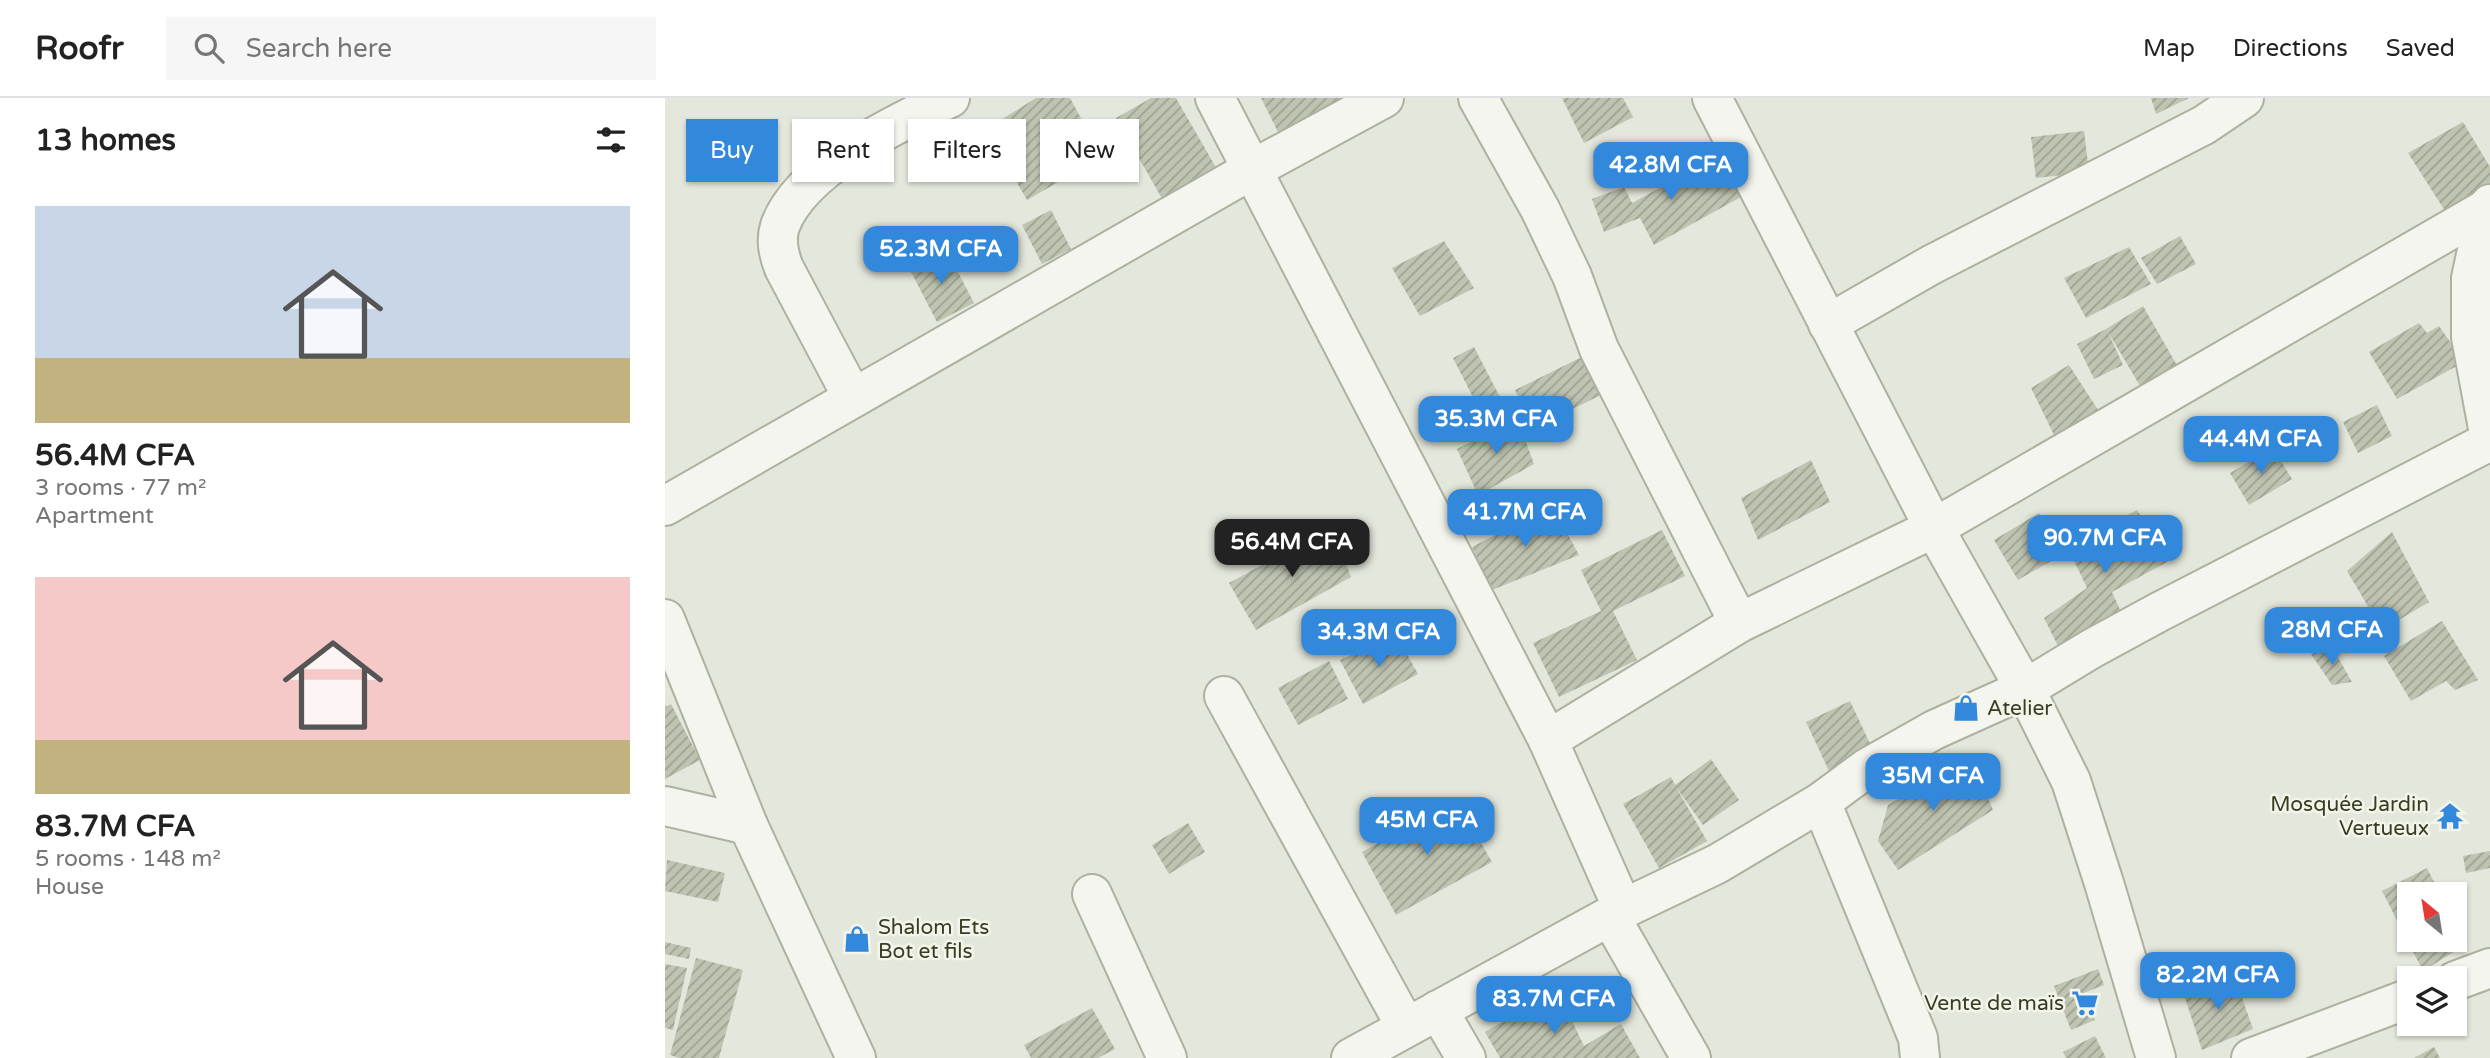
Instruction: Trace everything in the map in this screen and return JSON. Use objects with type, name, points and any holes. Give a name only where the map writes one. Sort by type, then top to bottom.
[{"type":"street","points":[[853,398],[784,268],[777,251],[779,228],[787,212],[806,189],[844,155],[891,125],[950,98]]},
{"type":"street","points":[[1215,98],[1548,740],[1617,914],[1691,1058]]},
{"type":"street","points":[[665,506],[1253,169],[1384,98]]},
{"type":"street","points":[[1478,98],[1540,209],[1572,276],[1599,349],[1739,623]]},
{"type":"street","points":[[1712,98],[1934,528],[2025,690],[2071,781],[2156,1058]]},
{"type":"street","points":[[1828,324],[1931,265],[2204,125],[2244,98]]},
{"type":"street","points":[[1548,740],[1739,623],[1934,528],[2488,207]]},
{"type":"street","points":[[1352,1058],[1617,914],[1717,864],[1821,802],[1867,768],[1934,730],[2025,690],[2091,649],[2159,612],[2490,440],[2471,337],[2471,278],[2488,207]]},
{"type":"street","points":[[665,620],[748,825],[856,1058]]},
{"type":"street","points":[[1224,696],[1422,1019],[1466,1058]]},
{"type":"street","points":[[1821,802],[1919,1038],[1920,1058]]},
{"type":"street","points":[[665,806],[748,825]]},
{"type":"street","points":[[1092,894],[1167,1058]]},
{"type":"street","points":[[2467,977],[2490,968]]},
{"type":"street","points":[[2251,1058],[2397,1003]]},
{"type":"building","points":[[1036,98],[1070,98],[1081,119],[1040,119],[1040,182],[1058,182],[1027,200],[1017,182],[1026,182],[1026,119],[1002,119]]},
{"type":"building","points":[[1151,98],[1176,98],[1218,171],[1164,202],[1139,158],[1139,119],[1116,118]]},
{"type":"building","points":[[1261,98],[1351,98],[1280,136]]},
{"type":"building","points":[[1562,98],[1623,98],[1633,117],[1584,143]]},
{"type":"building","points":[[2151,98],[2189,98],[2156,114]]},
{"type":"building","points":[[2463,122],[2490,167],[2490,189],[2447,214],[2408,153]]},
{"type":"building","points":[[2084,131],[2089,172],[2036,178],[2031,137]]},
{"type":"building","points":[[1718,156],[1741,197],[1654,245],[1640,218],[1604,232],[1592,199],[1624,187],[1632,203]]},
{"type":"building","points":[[1051,210],[1071,249],[1042,264],[1022,225]]},
{"type":"building","points":[[2180,236],[2196,264],[2157,284],[2141,258]]},
{"type":"building","points":[[1444,241],[1474,288],[1420,316],[1392,268]]},
{"type":"building","points":[[2129,247],[2151,284],[2086,318],[2064,278]]},
{"type":"building","points":[[946,249],[974,303],[937,322],[909,268]]},
{"type":"building","points":[[2143,306],[2182,374],[2146,396],[2108,332],[2123,365],[2094,379],[2077,344]]},
{"type":"building","points":[[2419,323],[2427,333],[2439,326],[2464,362],[2397,399],[2369,352]]},
{"type":"building","points":[[1474,347],[1500,397],[1478,407],[1453,358]]},
{"type":"building","points":[[1586,355],[1605,393],[1534,428],[1515,390]]},
{"type":"building","points":[[2069,365],[2098,410],[2056,439],[2031,388]]},
{"type":"building","points":[[2377,405],[2392,436],[2358,453],[2343,422]]},
{"type":"building","points":[[1517,418],[1534,464],[1478,495],[1457,449]]},
{"type":"building","points":[[2273,448],[2292,479],[2249,505],[2230,473]]},
{"type":"building","points":[[1811,460],[1830,502],[1758,540],[1741,498]]},
{"type":"building","points":[[1552,506],[1579,555],[1492,590],[1472,547]]},
{"type":"building","points":[[2137,510],[2169,561],[2112,592],[2122,614],[2059,648],[2044,618],[2087,588],[2068,548]]},
{"type":"building","points":[[2039,513],[2063,554],[2018,580],[1994,540]]},
{"type":"building","points":[[1332,527],[1351,577],[1256,630],[1229,583]]},
{"type":"building","points":[[1662,530],[1685,576],[1613,611],[1637,660],[1559,697],[1533,643],[1601,611],[1581,570]]},
{"type":"building","points":[[2392,532],[2429,602],[2382,630],[2347,571]]},
{"type":"building","points":[[2442,621],[2478,680],[2455,690],[2446,681],[2411,701],[2384,656]]},
{"type":"building","points":[[1396,635],[1418,674],[1363,704],[1340,660]]},
{"type":"building","points":[[2332,647],[2352,682],[2332,685],[2311,654]]},
{"type":"building","points":[[1329,661],[1348,699],[1298,725],[1278,688]]},
{"type":"building","points":[[1850,701],[1874,752],[1830,773],[1806,722]]},
{"type":"building","points":[[671,704],[700,760],[665,779],[665,707]]},
{"type":"building","points":[[1970,756],[1993,810],[1898,870],[1878,841],[1888,805]]},
{"type":"building","points":[[1711,759],[1739,800],[1703,825],[1676,787],[1707,841],[1659,868],[1623,804],[1671,777],[1675,785]]},
{"type":"building","points":[[1456,799],[1492,862],[1396,915],[1362,852]]},
{"type":"building","points":[[1188,823],[1205,852],[1169,874],[1152,845]]},
{"type":"building","points":[[2490,851],[2490,868],[2466,873],[2463,856]]},
{"type":"building","points":[[667,860],[725,873],[718,902],[665,891]]},
{"type":"building","points":[[2427,868],[2434,882],[2400,882]]},
{"type":"building","points":[[2397,883],[2397,920],[2382,891]]},
{"type":"building","points":[[665,942],[691,948],[689,959],[665,954]]},
{"type":"building","points":[[2413,952],[2454,952],[2431,966],[2420,966]]},
{"type":"building","points":[[696,958],[743,970],[719,1058],[679,1058],[670,1055]]},
{"type":"building","points":[[665,964],[687,968],[673,1030],[665,1028]]},
{"type":"building","points":[[2098,969],[2104,985],[2084,993],[2095,1020],[2071,1030],[2054,986]]},
{"type":"building","points":[[2233,972],[2253,1029],[2202,1050],[2184,995]]},
{"type":"building","points":[[1557,990],[1584,1046],[1621,1024],[1640,1058],[1500,1058],[1485,1032]]},
{"type":"building","points":[[1092,1008],[1115,1049],[1098,1058],[1031,1058],[1024,1045]]},
{"type":"building","points":[[2095,1036],[2106,1058],[2066,1058],[2063,1052]]},
{"type":"building","points":[[2434,1047],[2440,1058],[2414,1058]]},
{"type":"place","name":"Atelier","points":[[1966,708]]},
{"type":"place","name":"Mosquée Jardin Vertueux","points":[[2450,816]]},
{"type":"place","name":"Shalom Ets Bot et fils","points":[[857,939]]},
{"type":"place","name":"Vente de maïs","points":[[2085,1003]]}]
